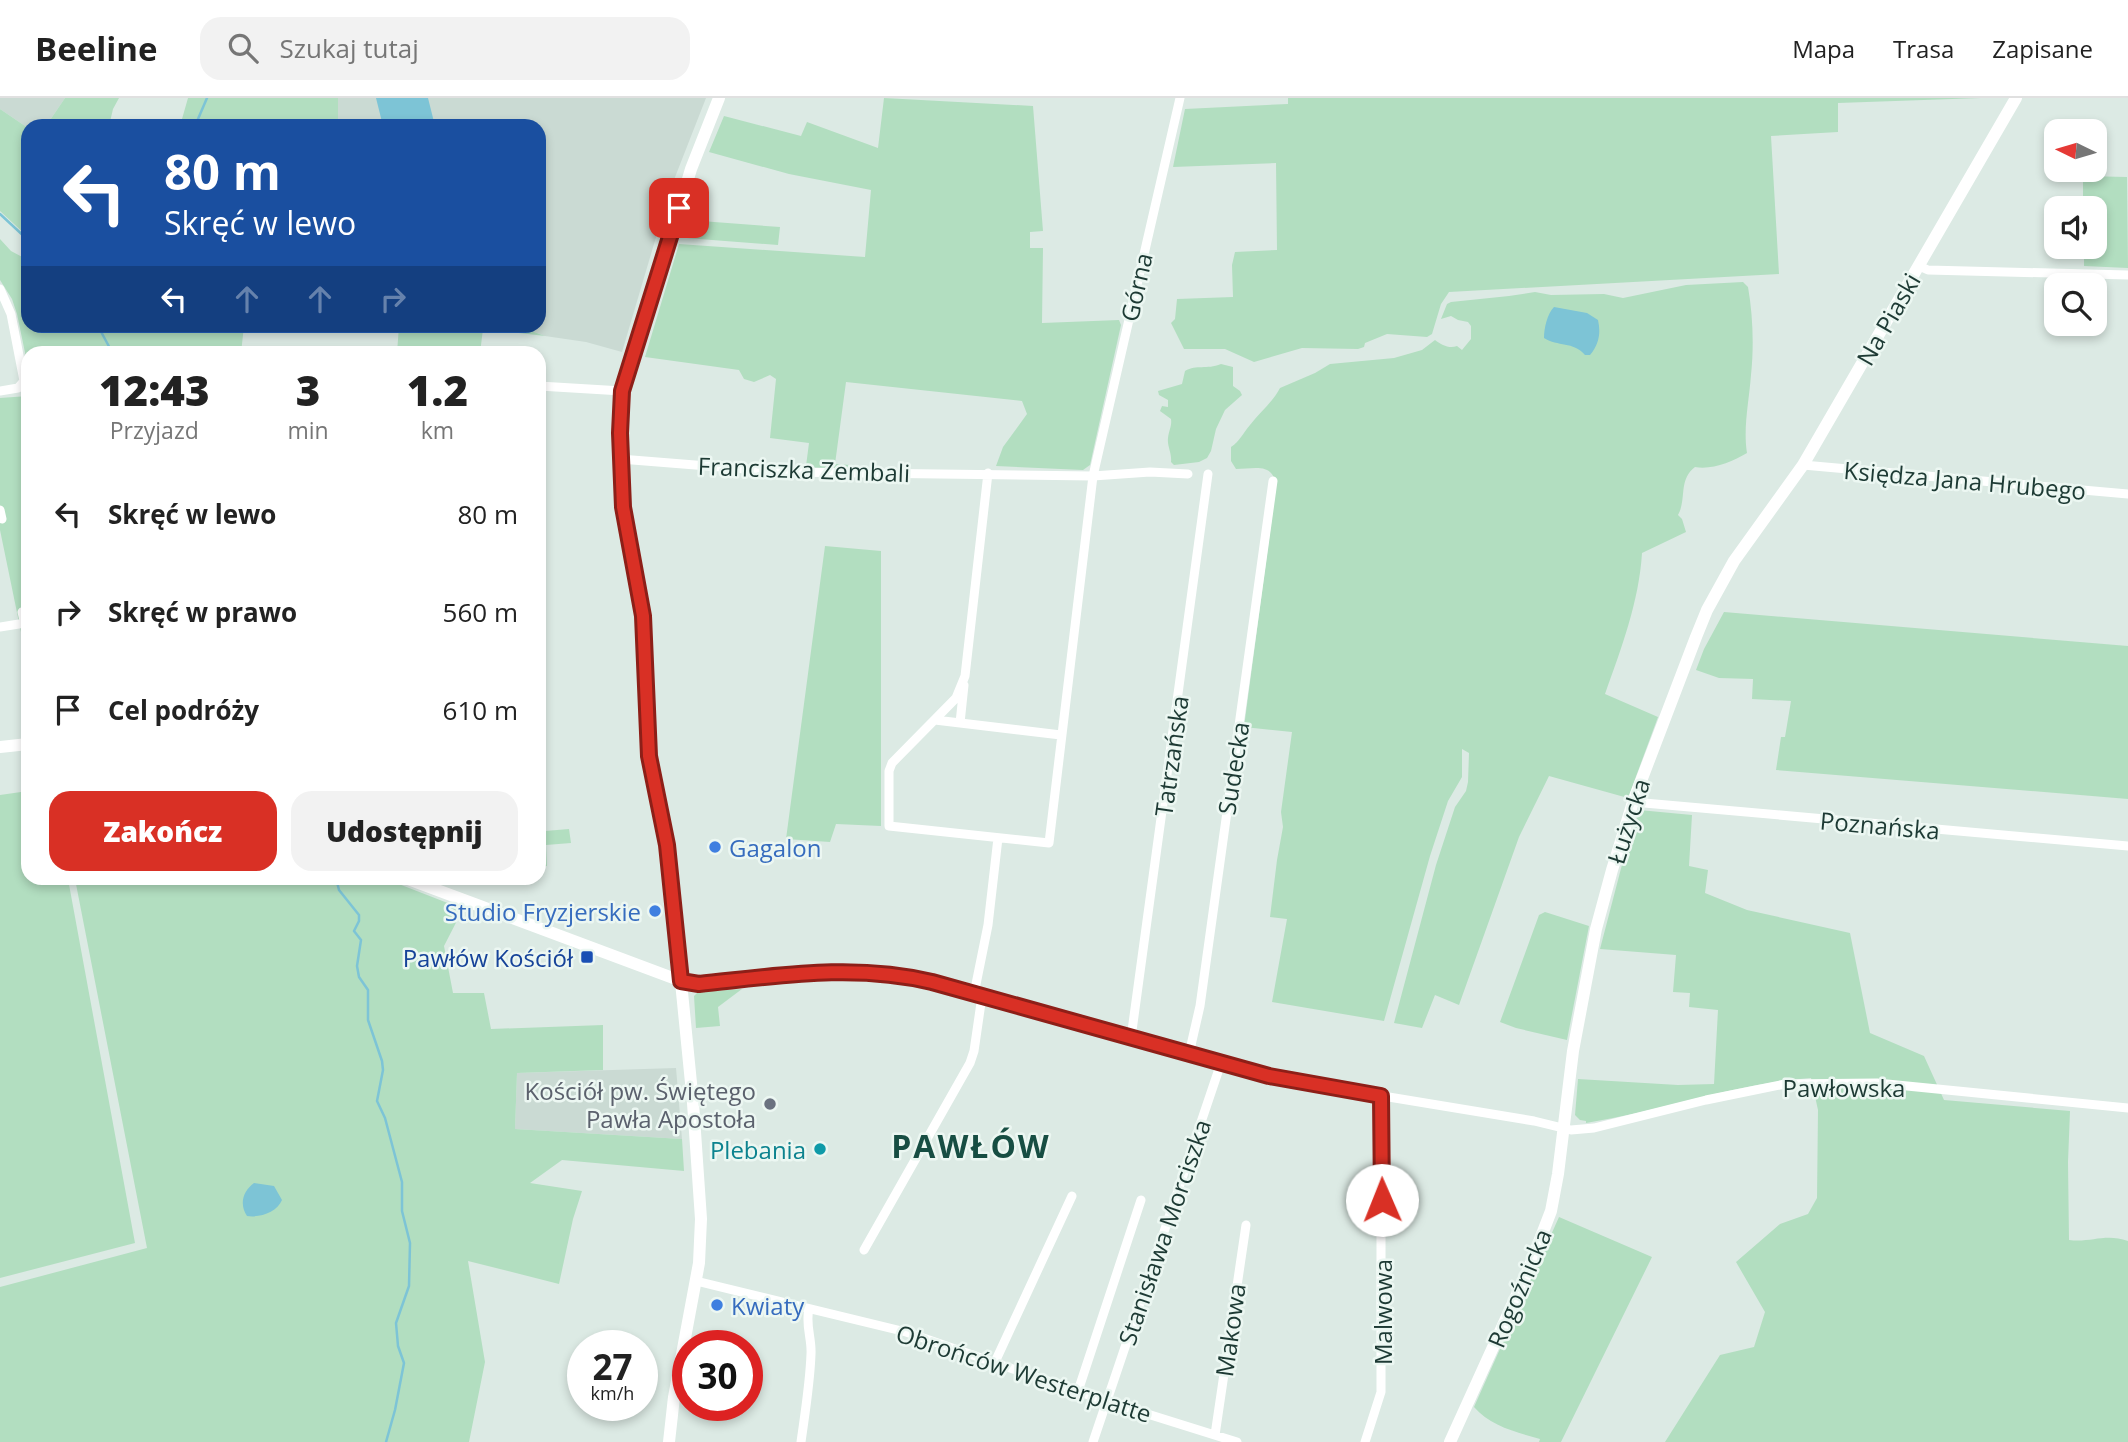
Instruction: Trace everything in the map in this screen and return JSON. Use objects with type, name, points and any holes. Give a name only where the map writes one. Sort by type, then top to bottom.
[{"type":"street","points":[[669,1442],[674,1397],[701,1249],[701,1220],[695,1126],[667,845],[649,756],[643,616],[624,515],[620,412],[622,391],[691,169],[719,98]]},
{"type":"street","name":"Górna","points":[[998,838],[1049,843],[1093,475],[1180,98]]},
{"type":"street","name":"Na Piaski","points":[[1752,534],[1803,465],[2016,98]]},
{"type":"street","points":[[1919,266],[1927,270],[2128,275]]},
{"type":"street","points":[[0,289],[8,303],[21,360]]},
{"type":"street","points":[[0,391],[21,386]]},
{"type":"street","points":[[546,386],[622,391]]},
{"type":"street","name":"Franciszka Zembali","points":[[620,459],[782,472],[1188,474]]},
{"type":"street","name":"Księdza Jana Hrubego","points":[[1803,465],[2128,494]]},
{"type":"street","points":[[960,723],[988,473]]},
{"type":"street","name":"Tatrzańska","points":[[1131,1038],[1208,474]]},
{"type":"street","name":"Sudecka","points":[[1189,1054],[1200,1006],[1273,481]]},
{"type":"street","name":"Łużycka","points":[[1564,1127],[1573,1051],[1588,967],[1612,870],[1633,802],[1707,610],[1752,534]]},
{"type":"street","points":[[0,628],[21,629]]},
{"type":"street","points":[[864,1250],[970,1063],[974,1051],[978,995],[998,838],[889,827],[892,763],[956,698],[965,676]]},
{"type":"street","points":[[935,720],[1061,735]]},
{"type":"street","points":[[0,747],[21,745]]},
{"type":"street","name":"Poznańska","points":[[1633,802],[2128,846]]},
{"type":"street","points":[[424,885],[681,981]]},
{"type":"street","name":"Pawłowska","points":[[681,981],[699,984],[823,972],[859,972],[915,978],[1292,1081],[1571,1130],[1594,1129],[1706,1100],[1785,1084],[1877,1083],[2128,1108]]},
{"type":"street","name":"Stanisława Morciszka","points":[[1093,1442],[1220,1063]]},
{"type":"street","name":"Malwowa","points":[[1365,1442],[1381,1392],[1381,1096]]},
{"type":"street","name":"Rogoźnicka","points":[[1450,1442],[1546,1226],[1556,1187],[1564,1127]]},
{"type":"street","points":[[995,1362],[1072,1196]]},
{"type":"street","points":[[1078,1391],[1141,1200]]},
{"type":"street","name":"Makowa","points":[[1215,1435],[1246,1225]]},
{"type":"street","name":"Obrońców Westerplatte","points":[[696,1281],[906,1332],[1106,1401],[1237,1442]]},
{"type":"street","points":[[801,1442],[810,1374],[809,1310]]},
{"type":"shaded area","points":[[0,98],[65,98],[51,119],[21,119],[21,123],[0,109]]},
{"type":"shaded area","points":[[338,98],[706,98],[670,190],[622,352],[537,333],[546,333],[546,119],[338,119]]},
{"type":"shaded area","points":[[676,1068],[682,1139],[515,1129],[517,1073]]},
{"type":"green space","points":[[65,98],[119,98],[111,119],[51,119]]},
{"type":"green space","points":[[188,98],[338,98],[338,119],[182,119]]},
{"type":"green space","points":[[884,98],[1033,106],[1043,231],[1030,232],[1030,248],[1043,248],[1042,323],[1119,320],[1121,325],[1090,465],[1083,470],[996,466],[1003,447],[1027,414],[1022,401],[846,382],[835,464],[850,465],[849,468],[767,467],[767,463],[806,466],[809,443],[770,438],[776,379],[770,375],[754,382],[744,379],[739,370],[645,357],[679,244],[865,257],[871,190],[789,174],[709,152],[724,116],[801,136],[807,122],[878,148]]},
{"type":"green space","points":[[1288,98],[1981,98],[1838,103],[1838,132],[1771,136],[1779,274],[1449,292],[1441,304],[1432,334],[1427,337],[1387,334],[1365,343],[1364,347],[1358,349],[1302,348],[1254,362],[1225,349],[1184,349],[1171,323],[1175,319],[1177,299],[1233,297],[1232,265],[1235,252],[1277,250],[1276,163],[1173,167],[1185,109],[1288,104]]},
{"type":"green space","points":[[0,109],[21,123],[21,230],[0,211]]},
{"type":"green space","points":[[2107,177],[2127,177],[2128,268],[2084,266],[2084,259],[2107,259],[2107,196],[2083,196],[2083,182],[2107,182]]},
{"type":"green space","points":[[686,217],[701,221],[780,227],[778,245],[681,237]]},
{"type":"green space","points":[[0,239],[11,251],[21,256],[21,333],[243,333],[242,346],[24,346],[12,299],[0,280]]},
{"type":"green space","points":[[1743,282],[1748,287],[1752,331],[1752,364],[1746,424],[1747,453],[1722,464],[1695,467],[1686,478],[1678,515],[1686,532],[1642,553],[1633,607],[1605,694],[1658,717],[1628,798],[1549,776],[1519,837],[1459,1005],[1435,995],[1422,1028],[1394,1023],[1436,865],[1455,807],[1466,791],[1469,753],[1462,749],[1462,777],[1448,801],[1430,856],[1384,1021],[1272,1002],[1287,919],[1270,917],[1283,827],[1281,812],[1292,732],[1244,727],[1276,487],[1272,474],[1267,470],[1236,469],[1231,461],[1231,447],[1280,388],[1330,364],[1394,358],[1422,350],[1435,340],[1462,350],[1471,339],[1471,326],[1468,322],[1451,316],[1441,319],[1447,304],[1451,302],[1535,292],[1551,295],[1604,294],[1623,298],[1686,285]]},
{"type":"green space","points":[[398,333],[482,333],[481,346],[398,346]]},
{"type":"green space","points":[[1221,364],[1233,367],[1233,386],[1242,395],[1225,410],[1207,458],[1199,462],[1174,465],[1171,462],[1168,441],[1171,419],[1160,411],[1162,406],[1168,407],[1168,400],[1159,395],[1158,391],[1182,384],[1185,371],[1189,369]]},
{"type":"green space","points":[[21,396],[21,632],[0,530],[0,398]]},
{"type":"green space","points":[[825,546],[881,551],[881,826],[836,824],[830,842],[786,839]]},
{"type":"green space","points":[[1724,612],[2128,646],[2128,799],[1776,770],[1781,737],[1785,737],[1791,701],[1752,699],[1753,679],[1719,678],[1696,670]]},
{"type":"green space","points":[[21,792],[21,885],[69,885],[135,1243],[0,1278],[0,795]]},
{"type":"green space","points":[[1639,810],[1692,815],[1689,866],[1708,870],[1705,893],[1747,910],[1850,933],[1870,1033],[1924,1056],[1944,1100],[2070,1111],[2069,1240],[2112,1238],[2128,1241],[2128,1442],[1665,1442],[1720,1355],[1754,1347],[1765,1312],[1736,1262],[1780,1224],[1808,1214],[1817,1198],[1818,1110],[1811,1078],[1754,1085],[1586,1123],[1575,1115],[1578,1079],[1678,1085],[1714,1084],[1718,1010],[1689,1007],[1690,993],[1673,992],[1676,955],[1600,949]]},
{"type":"green space","points":[[569,829],[571,843],[546,845],[546,831]]},
{"type":"green space","points":[[76,885],[401,885],[463,909],[444,946],[453,993],[484,993],[491,1029],[603,1025],[603,1070],[517,1073],[515,1129],[682,1139],[684,1171],[562,1160],[530,1183],[582,1191],[559,1284],[468,1261],[485,1362],[469,1442],[0,1442],[0,1287],[147,1248]]},
{"type":"green space","points":[[1545,912],[1589,926],[1567,1040],[1500,1022],[1539,915]]},
{"type":"green space","points":[[742,989],[718,1007],[720,1026],[696,1028],[694,996],[698,992]]},
{"type":"green space","points":[[1559,1217],[1652,1257],[1561,1442],[1539,1442],[1540,1439],[1496,1424],[1474,1407]]},
{"type":"water","points":[[376,98],[428,98],[433,119],[381,119]]},
{"type":"water","points":[[1554,307],[1587,313],[1598,320],[1598,338],[1590,355],[1544,338],[1546,322]]},
{"type":"water","points":[[254,1183],[274,1186],[282,1200],[268,1213],[247,1216],[243,1198]]},
{"type":"waterway","points":[[198,119],[207,98]]},
{"type":"waterway","points":[[0,214],[21,234]]},
{"type":"waterway","points":[[102,333],[109,346]]},
{"type":"waterway","points":[[338,885],[359,915],[354,931],[361,940],[357,966],[359,977],[368,990],[368,1020],[383,1070],[377,1101],[385,1118],[402,1182],[402,1211],[410,1243],[409,1286],[396,1323],[398,1346],[404,1363],[386,1442]]},
{"type":"place","name":"Gagalon","points":[[715,847]]},
{"type":"place","name":"Studio Fryzjerskie","points":[[655,911]]},
{"type":"place","name":"Pawłów Kościół","points":[[587,957]]},
{"type":"place","name":"Kościół pw. Świętego Pawła Apostoła","points":[[770,1104]]},
{"type":"place","name":"Plebania","points":[[820,1149]]},
{"type":"place","name":"Kwiaty","points":[[717,1305]]},
{"type":"district","name":"PAWŁÓW","points":[[971,1145]]},
{"type":"route","points":[[679,208],[622,391],[620,479],[643,616],[649,756],[667,845],[681,981],[699,984],[832,971],[898,975],[932,982],[1269,1076],[1381,1096],[1382,1200]]}]
